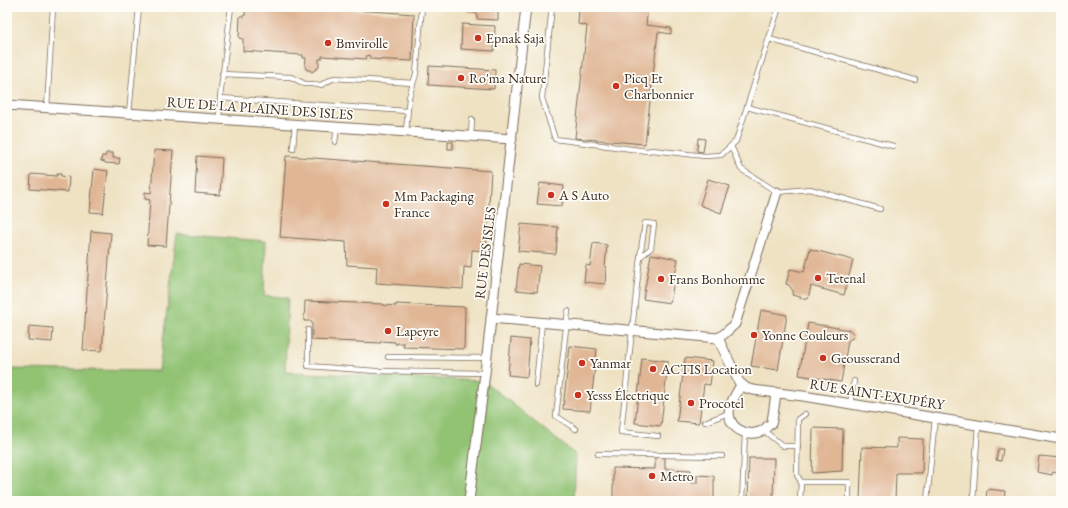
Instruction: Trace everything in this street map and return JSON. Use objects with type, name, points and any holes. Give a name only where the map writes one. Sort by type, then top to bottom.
[{"type":"street","name":"RUE DES ISLES","points":[[469,501],[487,358],[526,7]]},
{"type":"street","name":"RUE DE LA PLAINE DES ISLES","points":[[7,105],[512,139]]},
{"type":"street","points":[[491,318],[721,336],[734,324],[738,314],[777,192]]},
{"type":"street","points":[[721,336],[739,388],[730,405],[729,413],[734,426],[745,433],[755,433],[763,430],[770,424],[776,393]]},
{"type":"street","name":"RUE SAINT-EXUPÉRY","points":[[739,388],[850,404],[1061,440]]},
{"type":"lane","points":[[47,108],[53,7]]},
{"type":"lane","points":[[129,113],[139,7]]},
{"type":"lane","points":[[219,119],[222,74],[232,7]]},
{"type":"lane","points":[[406,132],[409,97],[416,74],[422,7]]},
{"type":"lane","points":[[552,7],[542,98],[555,139],[647,152],[652,150],[704,156],[721,155],[736,141],[778,7]]},
{"type":"lane","points":[[768,39],[915,80]]},
{"type":"lane","points":[[222,74],[291,77],[305,84],[321,85],[334,78],[413,83]]},
{"type":"lane","points":[[220,98],[407,111]]},
{"type":"lane","points":[[747,107],[893,146]]},
{"type":"lane","points":[[471,136],[472,119]]},
{"type":"lane","points":[[293,149],[295,124]]},
{"type":"lane","points":[[335,142],[337,127]]},
{"type":"lane","points":[[731,146],[741,169],[777,192],[810,189],[880,209]]},
{"type":"lane","points":[[640,257],[651,248],[654,224],[645,223],[640,257],[621,432],[658,436]]},
{"type":"lane","points":[[568,311],[556,416],[576,429]]},
{"type":"lane","points":[[536,385],[542,322]]},
{"type":"lane","points":[[308,330],[308,366],[376,371],[485,373]]},
{"type":"lane","points":[[388,357],[487,358]]},
{"type":"lane","points":[[850,404],[854,381]]},
{"type":"lane","points":[[705,422],[729,413]]},
{"type":"lane","points":[[800,501],[800,482],[797,475],[798,419],[805,414]]},
{"type":"lane","points":[[927,501],[935,418]]},
{"type":"lane","points":[[972,501],[978,425]]},
{"type":"lane","points":[[763,430],[783,446],[798,446]]},
{"type":"lane","points":[[742,501],[745,433]]},
{"type":"lane","points":[[598,454],[722,456]]},
{"type":"lane","points":[[800,482],[849,482],[849,501]]},
{"type":"green space","points":[[177,234],[266,241],[264,295],[288,298],[285,372],[484,381],[576,455],[574,501],[7,501],[7,369],[159,371]]},
{"type":"building","name":"Bmvirolle","points":[[245,7],[312,7],[414,14],[412,61],[370,59],[370,56],[367,55],[366,59],[322,56],[322,59],[319,59],[319,67],[312,72],[307,70],[305,67],[306,58],[303,58],[303,55],[243,51],[243,39],[239,38],[240,16],[245,16]]},
{"type":"building","points":[[467,7],[498,7],[498,20],[477,19],[477,13],[467,12]]},
{"type":"building","name":"Picq Et Charbonnier","points":[[579,7],[648,7],[646,25],[671,28],[671,34],[658,32],[645,144],[575,138],[587,26],[578,24]]},
{"type":"building","name":"Epnak Saja","points":[[462,24],[495,26],[494,51],[461,49]]},
{"type":"building","name":"Ro'ma Nature","points":[[429,66],[495,70],[494,89],[428,85]]},
{"type":"building","points":[[698,138],[705,139],[703,152],[697,151]]},
{"type":"building","points":[[448,142],[453,142],[453,149],[448,149]]},
{"type":"building","points":[[154,150],[173,151],[166,246],[147,245],[150,200],[145,199],[145,192],[151,193]]},
{"type":"building","points":[[106,153],[113,153],[113,158],[120,158],[119,164],[105,163],[101,161],[102,156],[106,156]]},
{"type":"building","points":[[197,156],[222,158],[220,195],[195,193]]},
{"type":"building","name":"Mm Packaging France","points":[[286,156],[491,171],[486,251],[472,250],[471,268],[464,267],[463,289],[376,283],[377,267],[347,265],[346,242],[280,237]]},
{"type":"building","points":[[94,169],[108,171],[103,213],[90,212]]},
{"type":"building","points":[[31,174],[57,176],[57,174],[61,174],[61,176],[69,177],[68,192],[30,189]]},
{"type":"building","points":[[708,179],[730,186],[721,213],[700,205]]},
{"type":"building","name":"A S Auto","points":[[540,183],[564,186],[562,206],[537,204]]},
{"type":"building","points":[[521,224],[558,227],[556,254],[518,251]]},
{"type":"building","points":[[91,231],[111,233],[102,351],[83,350]]},
{"type":"building","points":[[593,243],[607,245],[605,284],[584,282],[586,265],[590,266]]},
{"type":"building","name":"Tetenal","points":[[810,249],[853,260],[844,295],[811,286],[808,299],[792,295],[793,291],[789,285],[786,284],[790,269],[804,272]]},
{"type":"building","name":"Frans Bonhomme","points":[[651,254],[678,259],[670,303],[643,299]]},
{"type":"building","points":[[519,264],[540,266],[537,292],[516,290]]},
{"type":"building","name":"Lapeyre","points":[[305,301],[383,304],[396,306],[396,304],[465,307],[464,349],[403,347],[404,343],[395,344],[395,342],[381,341],[381,343],[312,340],[312,321],[304,321]]},
{"type":"building","points":[[761,310],[787,315],[778,370],[751,366]]},
{"type":"building","name":"Geousserand","points":[[808,323],[850,330],[855,336],[848,341],[841,382],[799,375]]},
{"type":"building","points":[[29,326],[53,328],[52,342],[28,340]]},
{"type":"building","points":[[511,338],[530,340],[527,377],[508,375]]},
{"type":"building","points":[[570,346],[597,349],[590,411],[563,409]]},
{"type":"building","points":[[642,358],[668,361],[661,426],[635,423]]},
{"type":"building","name":"Procotel","points":[[685,358],[713,361],[710,385],[704,384],[699,423],[677,421]]},
{"type":"building","points":[[813,428],[843,429],[842,471],[812,473]]},
{"type":"building","points":[[897,438],[923,439],[922,473],[896,473],[895,501],[860,500],[862,447],[897,448]]},
{"type":"building","points":[[998,449],[1003,449],[1001,461],[996,460]]},
{"type":"building","points":[[1039,456],[1061,458],[1061,474],[1053,472],[1052,475],[1037,472]]},
{"type":"building","name":"Metro","points":[[655,457],[665,458],[665,469],[691,470],[691,483],[697,483],[697,475],[714,476],[714,501],[613,501],[613,468],[655,469]]},
{"type":"building","points":[[749,458],[774,458],[773,501],[748,501]]},
{"type":"building","points":[[987,489],[1005,491],[1004,501],[986,501]]},
{"type":"place","name":"Epnak Saja","points":[[478,38]]},
{"type":"place","name":"Bmvirolle","points":[[328,43]]},
{"type":"place","name":"Ro'ma Nature","points":[[461,78]]},
{"type":"place","name":"Picq Et Charbonnier","points":[[616,86]]},
{"type":"place","name":"A S Auto","points":[[551,195]]},
{"type":"place","name":"Mm Packaging France","points":[[386,204]]},
{"type":"place","name":"Tetenal","points":[[818,278]]},
{"type":"place","name":"Frans Bonhomme","points":[[661,279]]},
{"type":"place","name":"Lapeyre","points":[[388,331]]},
{"type":"place","name":"Yonne Couleurs","points":[[754,335]]},
{"type":"place","name":"Geousserand","points":[[823,358]]},
{"type":"place","name":"Yanmar","points":[[582,363]]},
{"type":"place","name":"ACTIS Location","points":[[653,369]]},
{"type":"place","name":"Yesss Électrique","points":[[578,395]]},
{"type":"place","name":"Procotel","points":[[691,403]]},
{"type":"place","name":"Metro","points":[[652,476]]}]
